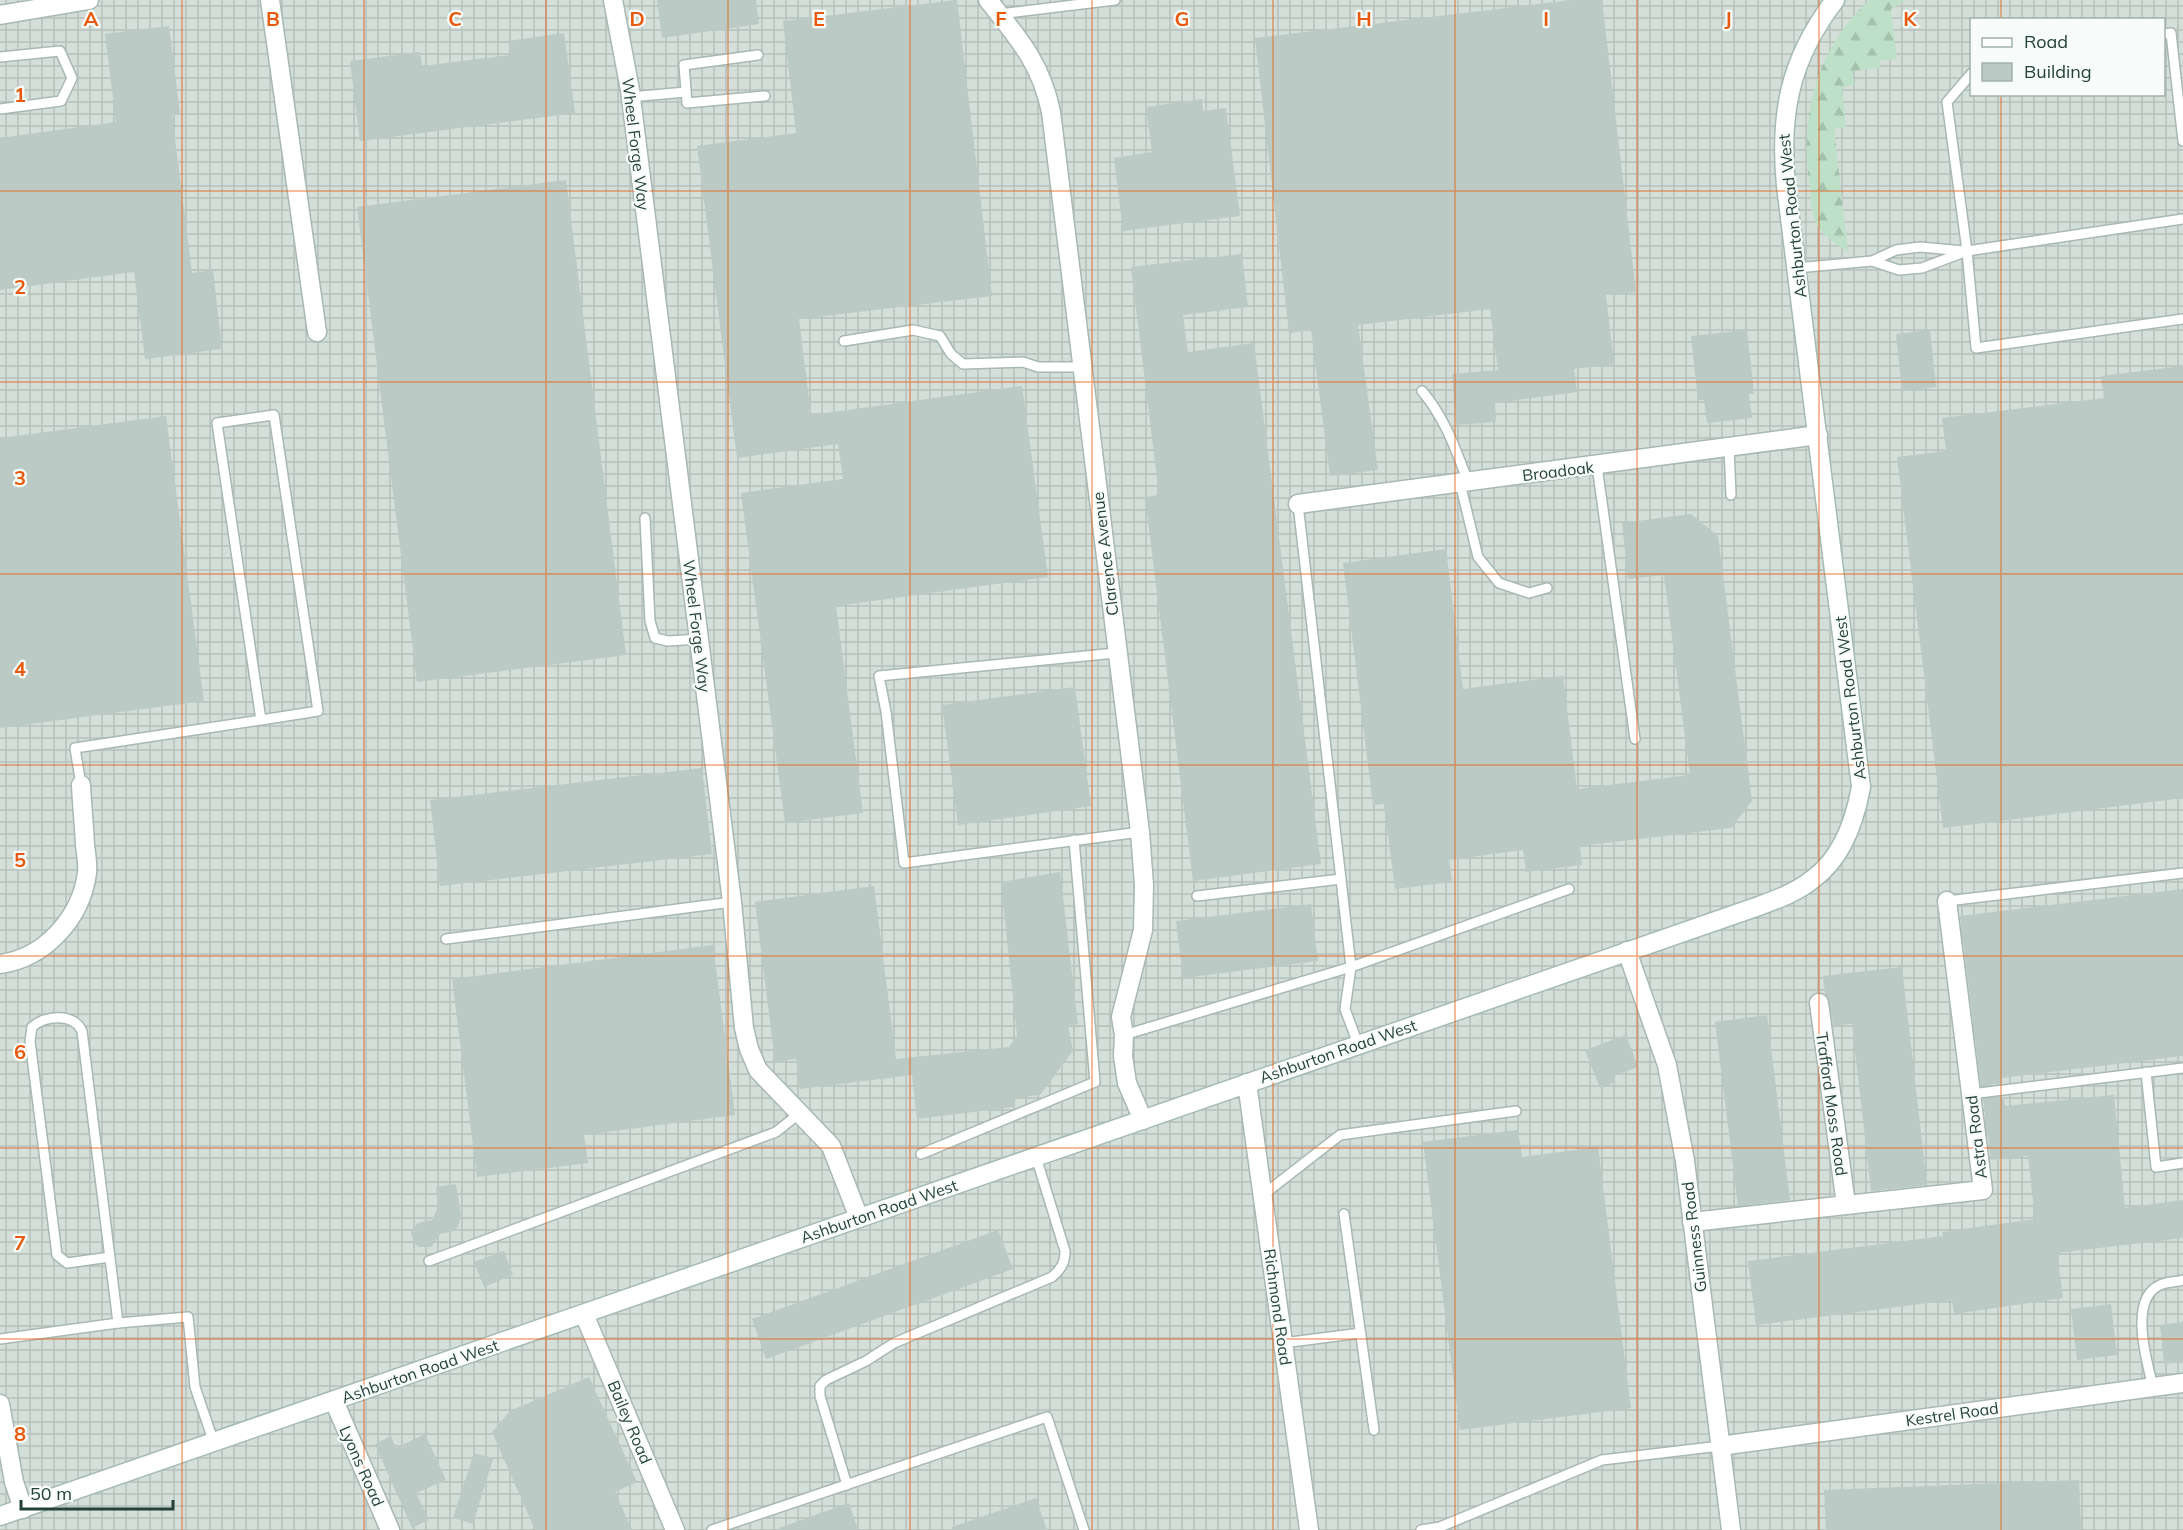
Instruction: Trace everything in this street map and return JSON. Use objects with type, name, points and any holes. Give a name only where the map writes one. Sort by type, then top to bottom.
[{"type":"street","points":[[0,15],[90,0]]},
{"type":"street","points":[[270,0],[317,332]]},
{"type":"street","name":"Wheel Forge Way","points":[[613,0],[630,97],[732,902],[744,1028],[749,1049],[758,1070],[831,1146],[859,1218]]},
{"type":"street","name":"Ashburton Road West","points":[[0,1516],[1759,906],[1792,893],[1815,878],[1846,839],[1856,813],[1862,787],[1783,153],[1784,122],[1790,88],[1801,56],[1835,0]]},
{"type":"street","name":"Clarence Avenue","points":[[993,7],[1035,63],[1046,88],[1051,112],[1116,653],[1140,832],[1144,885],[1143,930],[1121,1017],[1124,1035],[1123,1056],[1128,1083],[1143,1120]]},
{"type":"street","name":"Broadoak","points":[[1298,504],[1818,435]]},
{"type":"street","points":[[0,964],[25,956],[47,945],[68,922],[80,902],[87,872],[81,785]]},
{"type":"street","name":"Astra Road","points":[[1692,1222],[1983,1190],[1947,901]]},
{"type":"street","name":"Guinness Road","points":[[1627,951],[1667,1065],[1685,1161],[1731,1530]]},
{"type":"street","name":"Trafford Moss Road","points":[[1819,1003],[1846,1205]]},
{"type":"street","name":"Richmond Road","points":[[1247,1083],[1309,1530]]},
{"type":"street","name":"Bailey Road","points":[[584,1314],[675,1530]]},
{"type":"street","name":"Kestrel Road","points":[[1720,1446],[2183,1383]]},
{"type":"street","name":"Lyons Road","points":[[334,1401],[390,1530]]},
{"type":"street","points":[[0,1404],[14,1482],[22,1509]]},
{"type":"lane","points":[[993,7],[1115,0]]},
{"type":"lane","points":[[2165,34],[2171,33],[2183,141]]},
{"type":"lane","points":[[0,57],[60,51],[72,78],[61,101],[0,109]]},
{"type":"lane","points":[[758,55],[684,65],[687,103],[765,96]]},
{"type":"lane","points":[[1970,74],[1947,102],[1967,251],[1976,348],[2183,319]]},
{"type":"lane","points":[[630,97],[686,92]]},
{"type":"lane","points":[[1872,261],[1899,270],[1922,268],[1967,251],[2183,219]]},
{"type":"lane","points":[[1796,268],[1872,261],[1896,250],[1920,247],[1967,251]]},
{"type":"lane","points":[[844,341],[913,330],[940,336],[951,354],[963,364],[1023,362],[1038,367],[1083,366]]},
{"type":"lane","points":[[1422,391],[1435,406],[1447,430],[1464,483],[1479,557],[1499,583],[1530,593],[1547,588]]},
{"type":"lane","points":[[81,785],[75,748],[261,720],[318,711],[274,415],[217,423],[261,720]]},
{"type":"lane","points":[[1729,447],[1731,495]]},
{"type":"lane","points":[[1597,466],[1635,739]]},
{"type":"lane","points":[[1298,504],[1351,967],[1345,1009],[1358,1044]]},
{"type":"lane","points":[[645,518],[650,621],[655,638],[668,641],[699,639]]},
{"type":"lane","points":[[1116,653],[879,676],[886,712],[904,863],[1140,832]]},
{"type":"lane","points":[[921,1154],[1095,1082],[1074,840]]},
{"type":"lane","points":[[1947,901],[2183,873]]},
{"type":"lane","points":[[1197,897],[1341,879]]},
{"type":"lane","points":[[1124,1035],[1351,967],[1569,889]]},
{"type":"lane","points":[[446,939],[732,902]]},
{"type":"lane","points":[[110,1257],[67,1263],[57,1255],[30,1041],[32,1027],[45,1020],[69,1018],[80,1025],[82,1031],[110,1257],[118,1323]]},
{"type":"lane","points":[[1971,1094],[2183,1068]]},
{"type":"lane","points":[[2146,1072],[2156,1167],[2183,1163]]},
{"type":"lane","points":[[1263,1195],[1340,1135],[1516,1111]]},
{"type":"lane","points":[[429,1261],[776,1132],[800,1113]]},
{"type":"lane","points":[[847,1485],[820,1396],[820,1386],[826,1380],[866,1361],[894,1343],[1052,1277],[1060,1270],[1065,1261],[1065,1251],[1036,1157]]},
{"type":"lane","points":[[1344,1214],[1374,1430]]},
{"type":"lane","points":[[2153,1387],[2145,1353],[2143,1308],[2149,1293],[2159,1285],[2183,1280]]},
{"type":"lane","points":[[0,1339],[118,1323],[188,1317],[195,1387],[214,1443]]},
{"type":"lane","points":[[1283,1343],[1361,1333]]},
{"type":"lane","points":[[712,1530],[1047,1417],[1084,1530]]},
{"type":"lane","points":[[1421,1530],[1440,1527],[1602,1460],[1720,1446]]},
{"type":"shaded area","points":[[0,0],[2183,0],[2183,1530],[0,1530]]},
{"type":"green space","points":[[1869,0],[1905,0],[1891,9],[1897,59],[1879,61],[1880,68],[1853,71],[1854,85],[1842,87],[1846,127],[1834,129],[1848,252],[1824,233],[1814,217],[1807,162],[1807,136],[1815,86],[1824,63],[1835,40]]},
{"type":"building","points":[[657,0],[756,0],[759,24],[662,38]]},
{"type":"building","points":[[957,0],[992,296],[799,319],[811,415],[1022,386],[1048,577],[836,606],[863,813],[785,823],[741,493],[843,479],[838,444],[737,458],[697,146],[796,133],[783,21]]},
{"type":"building","points":[[1571,0],[1602,0],[1636,292],[1606,295],[1614,364],[1574,369],[1577,392],[1495,403],[1496,422],[1456,425],[1452,374],[1498,370],[1490,309],[1358,325],[1378,470],[1330,476],[1311,330],[1289,333],[1255,38]]},
{"type":"building","points":[[169,26],[180,114],[172,115],[192,273],[213,270],[222,349],[145,359],[134,272],[0,290],[0,138],[116,122],[105,34]]},
{"type":"building","points":[[564,33],[575,113],[360,141],[350,61],[420,52],[422,66],[510,55],[508,41]]},
{"type":"building","points":[[1202,99],[1203,111],[1226,108],[1240,216],[1123,231],[1114,158],[1152,152],[1146,107]]},
{"type":"building","points":[[566,180],[626,655],[417,682],[357,207]]},
{"type":"building","points":[[1242,254],[1248,307],[1183,315],[1188,352],[1254,343],[1321,864],[1193,881],[1145,497],[1159,495],[1131,267]]},
{"type":"building","points":[[1747,330],[1754,394],[1749,394],[1752,418],[1707,423],[1704,400],[1698,400],[1691,336]]},
{"type":"building","points":[[1930,330],[1936,387],[1902,391],[1896,334]]},
{"type":"building","points":[[2183,366],[2183,798],[1943,828],[1897,457],[1946,451],[1942,418],[2104,398],[2101,376]]},
{"type":"building","points":[[166,416],[204,701],[0,728],[0,438]]},
{"type":"building","points":[[1691,514],[1718,536],[1752,801],[1731,828],[1580,846],[1582,865],[1526,872],[1523,850],[1449,860],[1452,882],[1395,889],[1384,804],[1373,805],[1343,563],[1446,549],[1463,689],[1563,676],[1577,789],[1690,775],[1664,575],[1628,579],[1622,523]]},
{"type":"building","points":[[1075,687],[1091,806],[958,825],[942,705]]},
{"type":"building","points":[[702,768],[712,854],[440,886],[430,800]]},
{"type":"building","points":[[1060,872],[1078,1024],[1068,1025],[1073,1051],[1040,1095],[1013,1098],[1013,1107],[917,1119],[912,1075],[800,1089],[796,1059],[775,1062],[755,902],[874,886],[896,1059],[1009,1047],[1017,1036],[1001,882]]},
{"type":"building","points":[[2183,889],[2183,1056],[2002,1078],[2002,1083],[1981,1086],[1960,916]]},
{"type":"building","points":[[1311,904],[1318,961],[1183,978],[1176,921]]},
{"type":"building","points":[[713,945],[735,1115],[584,1135],[588,1163],[477,1177],[452,979]]},
{"type":"building","points":[[1902,967],[1927,1185],[1871,1191],[1852,1024],[1833,1026],[1823,976]]},
{"type":"building","points":[[1767,1015],[1790,1200],[1738,1206],[1715,1022]]},
{"type":"building","points":[[1626,1035],[1638,1067],[1613,1076],[1616,1082],[1600,1088],[1585,1050]]},
{"type":"building","points":[[2114,1095],[2125,1208],[2183,1200],[2183,1238],[2057,1253],[2063,1298],[1954,1314],[1952,1300],[1756,1325],[1748,1261],[1943,1236],[1942,1232],[2035,1219],[2028,1156],[1991,1160],[1983,1099],[2004,1097],[2005,1106]]},
{"type":"building","points":[[1518,1130],[1522,1157],[1598,1147],[1631,1408],[1460,1430],[1423,1142]]},
{"type":"building","points":[[456,1184],[461,1215],[458,1227],[454,1231],[440,1234],[431,1247],[419,1247],[414,1243],[411,1232],[418,1223],[432,1220],[438,1207],[436,1187]]},
{"type":"building","points":[[998,1230],[1013,1269],[766,1359],[752,1319]]},
{"type":"building","points":[[504,1251],[513,1275],[484,1287],[474,1262]]},
{"type":"building","points":[[2111,1304],[2117,1355],[2077,1360],[2071,1309]]},
{"type":"building","points":[[2183,1322],[2183,1362],[2164,1364],[2160,1325]]},
{"type":"building","points":[[589,1377],[637,1482],[615,1492],[632,1530],[535,1530],[492,1432],[510,1411]]},
{"type":"building","points":[[425,1434],[446,1480],[416,1493],[429,1520],[412,1528],[375,1444],[391,1436],[396,1448]]},
{"type":"building","points":[[474,1453],[493,1459],[473,1524],[453,1518]]},
{"type":"building","points":[[2079,1480],[2081,1530],[1826,1530],[1824,1490]]},
{"type":"building","points":[[1036,1498],[1047,1530],[952,1530],[952,1527]]},
{"type":"building","points":[[849,1503],[858,1530],[780,1530],[779,1528]]}]
